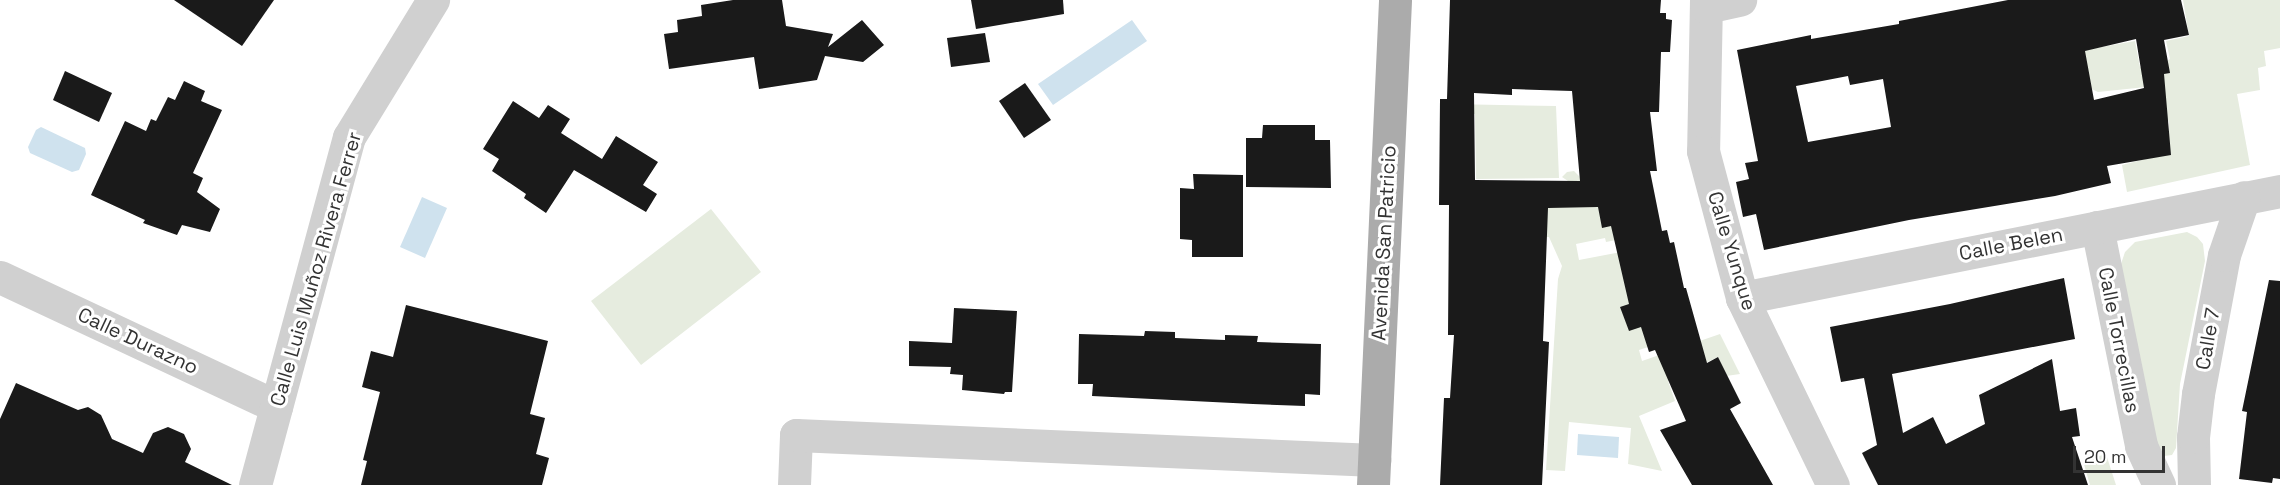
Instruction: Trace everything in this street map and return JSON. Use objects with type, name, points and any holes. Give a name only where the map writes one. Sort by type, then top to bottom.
[{"type":"main road","name":"Avenida San Patricio","points":[[1373,473],[1395,0]]},
{"type":"street","name":"Calle Luis Muñoz Rivera Ferrer","points":[[255,485],[349,137],[433,0]]},
{"type":"street","points":[[1706,3],[1740,0]]},
{"type":"street","name":"Calle Yunque","points":[[1706,3],[1703,151],[1742,298],[1833,485]]},
{"type":"street","name":"Calle Belen","points":[[1742,298],[2280,191]]},
{"type":"street","name":"Calle 7","points":[[2194,485],[2193,437],[2198,394],[2224,255],[2244,197]]},
{"type":"street","name":"Calle Torrecillas","points":[[2097,227],[2141,446],[2159,485]]},
{"type":"street","name":"Calle Durazno","points":[[0,277],[276,406]]},
{"type":"street","points":[[795,485],[796,435],[1373,473]]},
{"type":"shaded area","points":[[2183,0],[2280,0],[2280,48],[2264,51],[2266,66],[2258,68],[2260,90],[2237,94],[2250,165],[2127,192],[2122,165],[2169,153],[2169,122],[2146,87],[2098,92],[2085,86],[2079,51],[2135,41],[2140,67],[2162,64],[2170,59],[2166,41],[2189,36]]},
{"type":"shaded area","points":[[1450,104],[1556,106],[1559,178],[1476,179],[1475,114],[1449,111]]},
{"type":"shaded area","points":[[1574,171],[1580,177],[1595,176],[1617,219],[1616,240],[1606,242],[1605,238],[1576,244],[1579,260],[1621,252],[1654,345],[1639,350],[1642,361],[1720,334],[1740,374],[1726,376],[1718,357],[1668,381],[1675,401],[1639,416],[1662,471],[1628,464],[1631,428],[1569,422],[1565,471],[1546,470],[1558,279],[1562,266],[1549,237],[1520,237],[1568,181],[1562,177],[1567,172]]},
{"type":"shaded area","points":[[711,209],[761,272],[641,365],[591,301]]},
{"type":"shaded area","points":[[2187,232],[2197,237],[2203,244],[2205,261],[2180,384],[2176,448],[2172,455],[2164,456],[2158,449],[2120,267],[2125,252],[2135,242]]},
{"type":"shaded area","points":[[2106,454],[2116,485],[2090,485],[2083,461]]},
{"type":"water","points":[[1132,20],[1147,41],[1053,105],[1038,84]]},
{"type":"water","points":[[41,127],[85,148],[86,154],[79,170],[72,172],[30,153],[28,147],[36,130]]},
{"type":"water","points":[[422,197],[447,208],[425,258],[400,247]]},
{"type":"water","points":[[1578,434],[1619,437],[1618,458],[1577,455]]},
{"type":"building","points":[[174,0],[274,0],[242,46]]},
{"type":"building","points":[[733,0],[782,0],[786,26],[833,34],[828,47],[862,20],[884,45],[863,62],[825,56],[817,80],[759,89],[754,57],[669,69],[664,34],[678,32],[677,20],[702,16],[701,5]]},
{"type":"building","points":[[971,0],[1063,0],[1064,14],[976,29]]},
{"type":"building","points":[[1450,0],[1661,0],[1660,13],[1666,13],[1666,19],[1672,20],[1670,52],[1661,52],[1659,112],[1650,112],[1657,171],[1650,171],[1662,231],[1667,230],[1670,243],[1674,242],[1684,288],[1686,288],[1707,363],[1718,357],[1741,403],[1730,409],[1773,485],[1692,485],[1660,430],[1686,421],[1655,350],[1649,352],[1641,327],[1629,331],[1620,307],[1629,304],[1611,226],[1602,228],[1598,207],[1548,208],[1543,341],[1549,342],[1542,485],[1440,485],[1444,398],[1450,398],[1454,335],[1448,335],[1449,205],[1439,205],[1440,99],[1447,99]],"holes":[[[1512,89],[1572,91],[1580,181],[1475,180],[1474,93],[1512,95]]]},
{"type":"building","points":[[2008,0],[2181,0],[2189,35],[2164,40],[2170,73],[2164,74],[2171,155],[2107,166],[2111,183],[2055,196],[1909,220],[1764,250],[1756,214],[1743,217],[1736,182],[1749,179],[1745,163],[1758,161],[1737,50],[1811,35],[1811,39],[1899,24],[1899,21]],"holes":[[[2136,39],[2144,88],[2094,100],[2085,51]],[[1848,76],[1850,85],[1883,79],[1891,127],[1808,142],[1796,86]]]},
{"type":"building","points":[[985,33],[990,62],[951,67],[947,38]]},
{"type":"building","points":[[65,71],[112,93],[99,122],[53,100]]},
{"type":"building","points":[[184,81],[205,91],[201,101],[222,110],[193,173],[203,178],[197,192],[220,209],[210,232],[182,225],[177,235],[143,223],[145,220],[91,195],[125,121],[146,131],[151,119],[156,121],[168,97],[175,100]]},
{"type":"building","points":[[1025,83],[1051,120],[1024,138],[999,101]]},
{"type":"building","points":[[513,101],[539,118],[548,105],[570,119],[561,133],[602,159],[616,136],[658,162],[643,185],[657,194],[646,212],[574,170],[546,213],[524,198],[526,194],[492,171],[499,159],[483,149]]},
{"type":"building","points":[[1263,125],[1315,125],[1315,140],[1330,140],[1331,188],[1246,187],[1246,138],[1262,138]]},
{"type":"building","points":[[1193,174],[1243,175],[1243,257],[1192,257],[1192,240],[1180,239],[1180,188],[1194,189]]},
{"type":"building","points":[[2064,278],[2075,339],[1892,374],[1903,433],[1933,417],[1946,444],[1985,424],[1979,395],[2052,359],[2060,411],[2076,408],[2080,436],[2072,437],[2088,485],[1878,485],[1862,453],[1877,445],[1864,378],[1841,382],[1830,327],[1950,304]]},
{"type":"building","points":[[2269,280],[2280,281],[2280,479],[2273,478],[2272,483],[2239,479],[2247,412],[2242,411]]},
{"type":"building","points":[[406,305],[548,341],[530,414],[545,418],[536,454],[549,458],[542,485],[361,485],[367,461],[363,460],[380,392],[362,387],[371,351],[393,357]]},
{"type":"building","points":[[954,308],[1017,311],[1012,392],[1004,394],[962,390],[963,375],[950,374],[951,367],[909,366],[909,341],[952,343]]},
{"type":"building","points":[[1145,331],[1175,332],[1175,338],[1225,340],[1225,335],[1258,336],[1257,342],[1321,344],[1320,395],[1305,394],[1305,406],[1253,404],[1092,396],[1093,384],[1078,384],[1079,334],[1144,336]]},
{"type":"building","points":[[16,383],[78,410],[88,407],[101,415],[112,439],[143,453],[153,433],[168,427],[184,434],[191,449],[185,462],[232,485],[0,485],[0,419]]}]
